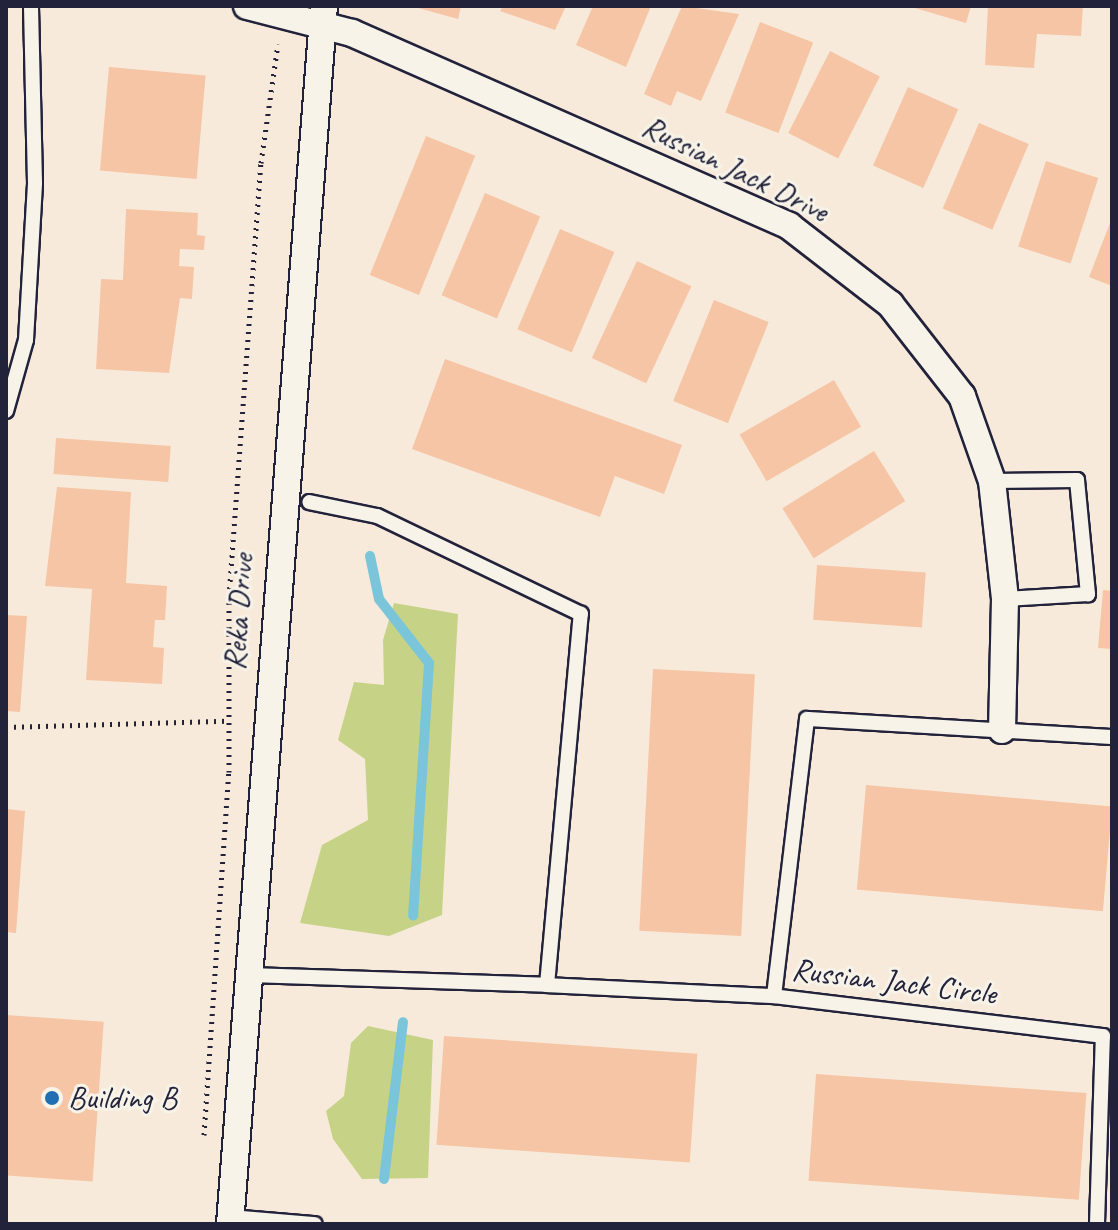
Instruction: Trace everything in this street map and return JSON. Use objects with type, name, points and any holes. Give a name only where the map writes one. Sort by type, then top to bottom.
[{"type":"street","name":"Russian Jack Drive","points":[[247,6],[282,13],[321,15],[789,226],[842,260],[890,304],[962,396],[992,481],[1005,599],[1002,730]]},
{"type":"street","name":"Reka Drive","points":[[230,1221],[321,15]]},
{"type":"lane","points":[[6,411],[26,340],[35,183],[31,6]]},
{"type":"lane","points":[[992,481],[1077,480],[1088,594],[1005,599]]},
{"type":"lane","points":[[309,502],[377,516],[581,614],[547,985]]},
{"type":"lane","name":"Russian Jack Circle","points":[[1002,730],[807,719],[774,996],[1103,1036],[1097,1224]]},
{"type":"lane","points":[[1002,730],[1112,737]]},
{"type":"lane","points":[[249,975],[774,996]]},
{"type":"lane","points":[[230,1221],[315,1224]]},
{"type":"path","points":[[203,1149],[261,163],[282,13]]},
{"type":"path","points":[[6,727],[227,721]]},
{"type":"green space","points":[[394,603],[458,614],[442,915],[389,936],[300,923],[322,845],[368,820],[365,759],[338,740],[354,682],[384,685],[383,640]]},
{"type":"green space","points":[[368,1026],[433,1040],[428,1178],[362,1179],[333,1139],[326,1111],[344,1096],[351,1043]]},
{"type":"building","points":[[411,6],[461,6],[458,19]]},
{"type":"building","points":[[503,6],[566,6],[555,30],[500,11]]},
{"type":"building","points":[[593,6],[651,6],[626,67],[576,45]]},
{"type":"building","points":[[682,6],[739,14],[701,101],[677,91],[671,106],[644,94]]},
{"type":"building","points":[[908,6],[971,6],[966,23]]},
{"type":"building","points":[[988,6],[1083,6],[1081,36],[1037,34],[1034,68],[985,65]]},
{"type":"building","points":[[760,22],[813,42],[778,133],[725,113]]},
{"type":"building","points":[[830,51],[880,76],[838,158],[788,133]]},
{"type":"building","points":[[109,67],[206,75],[197,179],[100,171]]},
{"type":"building","points":[[908,87],[958,109],[923,188],[873,166]]},
{"type":"building","points":[[979,123],[1029,144],[992,230],[943,209]]},
{"type":"building","points":[[426,136],[475,156],[419,295],[370,275]]},
{"type":"building","points":[[1046,161],[1098,178],[1070,264],[1018,247]]},
{"type":"building","points":[[485,193],[540,216],[497,319],[442,295]]},
{"type":"building","points":[[126,209],[198,213],[197,235],[205,236],[204,250],[180,249],[179,266],[194,267],[192,299],[180,298],[169,373],[96,369],[101,279],[123,280]]},
{"type":"building","points":[[1112,218],[1112,286],[1089,277]]},
{"type":"building","points":[[560,229],[614,252],[572,352],[517,329]]},
{"type":"building","points":[[637,261],[691,286],[646,383],[592,358]]},
{"type":"building","points":[[714,300],[769,322],[728,423],[673,401]]},
{"type":"building","points":[[445,359],[682,445],[664,494],[615,476],[600,517],[412,449]]},
{"type":"building","points":[[834,380],[861,427],[767,481],[740,434]]},
{"type":"building","points":[[56,438],[171,446],[168,482],[53,474]]},
{"type":"building","points":[[874,451],[905,501],[814,558],[782,508]]},
{"type":"building","points":[[57,487],[131,492],[126,583],[167,586],[165,620],[155,620],[153,647],[164,648],[162,684],[86,680],[92,589],[45,586]]},
{"type":"building","points":[[817,565],[926,573],[922,627],[813,620]]},
{"type":"building","points":[[1103,590],[1112,591],[1112,649],[1098,648]]},
{"type":"building","points":[[6,615],[27,616],[20,712],[6,711]]},
{"type":"building","points":[[653,669],[755,674],[741,936],[639,931]]},
{"type":"building","points":[[866,785],[1112,807],[1103,911],[857,890]]},
{"type":"building","points":[[6,809],[25,811],[16,933],[6,932]]},
{"type":"building","name":"Building B","points":[[6,1015],[104,1022],[93,1181],[6,1175]]},
{"type":"building","points":[[444,1036],[697,1054],[690,1162],[436,1145]]},
{"type":"building","points":[[816,1074],[1086,1093],[1079,1200],[809,1181]]},
{"type":"waterway","points":[[370,556],[379,599],[429,663],[413,915]]},
{"type":"waterway","points":[[384,1179],[403,1022]]},
{"type":"place","name":"Building B","points":[[52,1098]]}]
